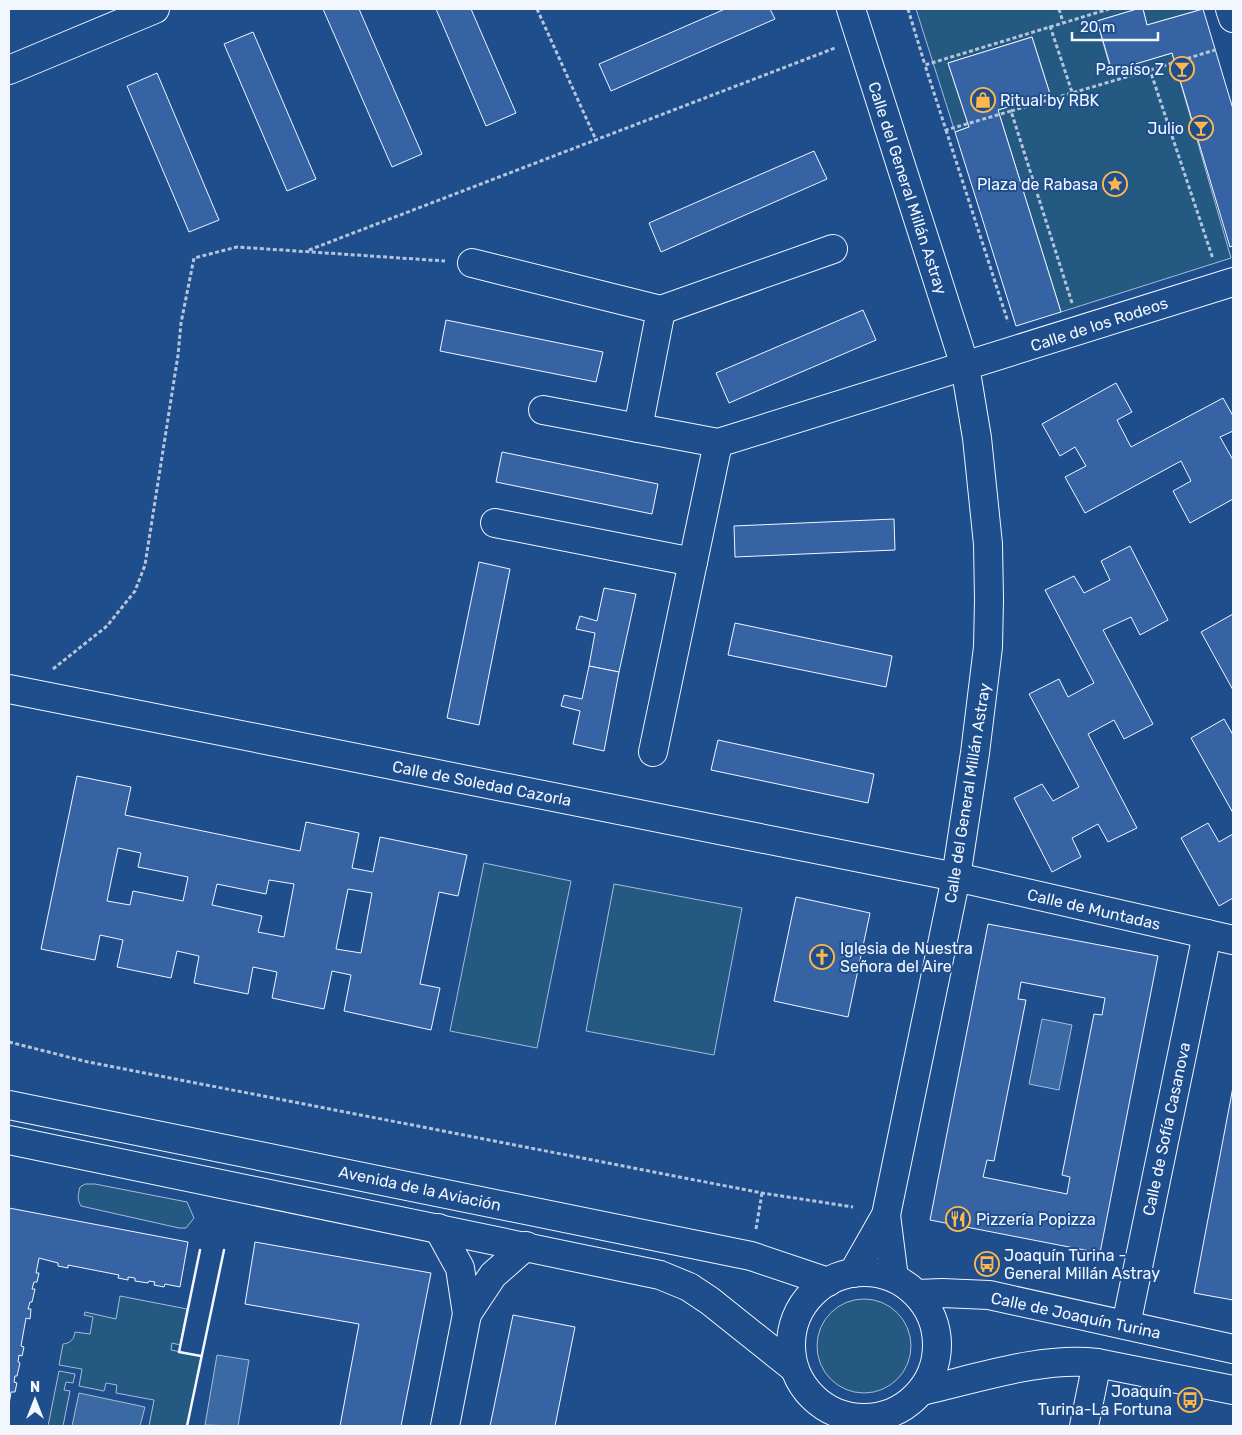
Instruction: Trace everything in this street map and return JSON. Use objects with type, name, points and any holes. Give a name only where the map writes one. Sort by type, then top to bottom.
[{"type":"street","points":[[9,70],[155,9]]},
{"type":"street","name":"Calle del General Millán Astray","points":[[851,9],[965,366],[977,438],[988,544],[988,648],[976,753],[956,877],[886,1215],[894,1278]]},
{"type":"street","points":[[1230,9],[1233,18]]},
{"type":"street","points":[[472,263],[661,310],[833,248]]},
{"type":"street","name":"Calle de los Rodeos","points":[[965,366],[1225,274]]},
{"type":"street","points":[[638,428],[661,310]]},
{"type":"street","points":[[543,410],[718,443],[965,366]]},
{"type":"street","points":[[653,752],[718,443]]},
{"type":"street","points":[[496,523],[693,562]]},
{"type":"street","name":"Calle de Soledad Cazorla","points":[[9,689],[956,877]]},
{"type":"street","name":"Calle de Muntadas","points":[[956,877],[1233,940]]},
{"type":"street","name":"Calle de Sofía Casanova","points":[[1126,1325],[1206,934]]},
{"type":"street","name":"Avenida de la Aviación","points":[[9,1105],[751,1256],[840,1277]]},
{"type":"street","points":[[9,1140],[660,1275],[689,1287],[710,1300],[794,1368]]},
{"type":"street","name":"Calle del General Millán Astray","points":[[840,1277],[886,1215]]},
{"type":"street","points":[[438,1228],[460,1268],[467,1314],[445,1426]]},
{"type":"street","points":[[467,1314],[493,1275],[526,1246]]},
{"type":"street","points":[[874,1273],[894,1278],[917,1294],[929,1312],[936,1331],[937,1352],[932,1372],[922,1391],[883,1421],[836,1413],[821,1415],[794,1368],[791,1348],[792,1329],[800,1310],[812,1294],[840,1277],[874,1273]]},
{"type":"street","name":"Calle de Joaquín Turina","points":[[917,1294],[989,1295],[1233,1349]]},
{"type":"street","points":[[922,1391],[1051,1363],[1077,1360],[1233,1390]]},
{"type":"street","points":[[1084,1426],[1096,1363]]},
{"type":"path","points":[[537,9],[596,140]]},
{"type":"path","points":[[913,9],[908,10],[924,65],[1011,329]]},
{"type":"path","points":[[1059,9],[1063,22]]},
{"type":"path","points":[[924,65],[1109,9]]},
{"type":"path","points":[[1050,26],[1072,92]]},
{"type":"path","points":[[306,251],[860,38]]},
{"type":"path","points":[[946,130],[1218,49]]},
{"type":"path","points":[[1150,70],[1225,274]]},
{"type":"path","points":[[1011,111],[1074,310]]},
{"type":"path","points":[[40,695],[44,676],[107,626],[135,591],[145,566],[178,355],[181,323],[194,258],[237,247],[472,263]]},
{"type":"path","points":[[9,1042],[88,1062],[762,1193],[853,1206]]},
{"type":"shaded area","name":"Plaza de Rabasa","points":[[916,9],[1137,9],[1097,21],[1111,71],[1172,53],[1231,258],[1061,312],[998,110],[1050,94],[1032,37],[948,63],[969,127],[955,132]]},
{"type":"shaded area","points":[[1143,9],[1203,9],[1147,25]]},
{"type":"shaded area","points":[[484,863],[571,881],[537,1048],[450,1031]]},
{"type":"shaded area","points":[[614,884],[742,908],[714,1055],[586,1031]]},
{"type":"shaded area","points":[[1042,1019],[1072,1025],[1059,1090],[1029,1084]]},
{"type":"shaded area","points":[[85,1184],[95,1184],[187,1202],[194,1218],[186,1228],[179,1228],[81,1206],[78,1199],[79,1192],[80,1187]]},
{"type":"shaded area","points":[[120,1296],[187,1309],[180,1345],[172,1343],[171,1350],[201,1356],[187,1426],[149,1426],[154,1400],[116,1393],[117,1385],[106,1383],[104,1391],[79,1386],[82,1369],[59,1365],[63,1344],[72,1340],[75,1332],[90,1334],[93,1317],[84,1315],[85,1312],[116,1319]]},
{"type":"shaded area","points":[[864,1299],[882,1303],[897,1313],[907,1328],[911,1346],[907,1364],[897,1379],[882,1389],[864,1393],[846,1389],[831,1379],[821,1364],[817,1346],[821,1328],[831,1313],[846,1303]]},
{"type":"shaded area","points":[[217,1355],[249,1360],[238,1426],[205,1425]]},
{"type":"shaded area","points":[[59,1371],[75,1374],[73,1383],[66,1382],[64,1390],[70,1391],[63,1426],[48,1426]]},
{"type":"shaded area","points":[[79,1393],[145,1407],[140,1426],[72,1426]]},
{"type":"building","points":[[323,9],[359,9],[422,154],[392,167]]},
{"type":"building","points":[[436,9],[471,9],[516,113],[486,126]]},
{"type":"building","points":[[725,9],[770,9],[775,19],[611,91],[599,64]]},
{"type":"building","points":[[1137,9],[1143,9],[1147,25],[1203,9],[1233,109],[1233,246],[1230,247],[1172,53],[1112,71],[1097,21]]},
{"type":"building","points":[[253,32],[316,179],[287,191],[224,44]]},
{"type":"building","points":[[1032,37],[1050,94],[998,110],[1061,312],[1016,326],[955,132],[969,127],[948,63]]},
{"type":"building","points":[[157,73],[219,220],[189,232],[127,86]]},
{"type":"building","points":[[814,151],[827,179],[661,252],[649,223]]},
{"type":"building","points":[[863,310],[876,340],[729,403],[716,373]]},
{"type":"building","points":[[446,320],[603,352],[596,382],[440,351]]},
{"type":"building","points":[[1116,383],[1132,412],[1117,420],[1131,447],[1223,398],[1233,416],[1233,431],[1220,437],[1233,460],[1233,499],[1190,523],[1173,491],[1191,481],[1181,461],[1085,513],[1065,477],[1086,466],[1075,447],[1060,456],[1042,424]]},
{"type":"building","points":[[502,452],[658,484],[652,514],[496,482]]},
{"type":"building","points":[[894,519],[895,550],[735,557],[734,526]]},
{"type":"building","points":[[1130,546],[1168,620],[1140,635],[1131,617],[1103,630],[1153,724],[1124,739],[1114,720],[1088,734],[1137,828],[1108,842],[1098,824],[1072,838],[1081,857],[1052,872],[1014,798],[1042,784],[1053,801],[1079,787],[1029,694],[1059,679],[1068,697],[1094,683],[1045,590],[1074,576],[1084,593],[1110,580],[1101,561]]},
{"type":"building","points":[[479,562],[510,569],[479,725],[447,718]]},
{"type":"building","points":[[604,588],[636,594],[619,672],[589,666],[595,633],[576,629],[580,616],[597,621]]},
{"type":"building","points":[[1233,614],[1233,690],[1201,632]]},
{"type":"building","points":[[735,623],[892,656],[886,687],[728,655]]},
{"type":"building","points":[[589,666],[619,672],[604,751],[573,744],[580,711],[561,706],[564,695],[582,699]]},
{"type":"building","points":[[1224,719],[1233,735],[1233,813],[1191,738]]},
{"type":"building","points":[[718,740],[874,774],[868,803],[711,770]]},
{"type":"building","points":[[77,776],[131,787],[125,815],[300,851],[306,822],[359,833],[352,868],[373,872],[380,837],[467,855],[458,896],[439,892],[420,984],[440,988],[431,1030],[344,1011],[351,975],[332,971],[324,1009],[272,998],[277,972],[253,967],[248,994],[194,983],[199,956],[177,951],[171,978],[117,967],[123,940],[100,935],[95,960],[41,949]],"holes":[[[118,848],[141,853],[138,867],[188,877],[183,901],[133,891],[130,905],[107,901]],[[269,880],[294,884],[284,937],[258,932],[262,916],[212,905],[217,884],[266,894]],[[348,889],[372,893],[361,953],[336,949]]]},
{"type":"building","points":[[1208,823],[1219,842],[1233,834],[1233,898],[1219,906],[1181,838]]},
{"type":"building","name":"Iglesia de Nuestra Señora del Aire","points":[[796,897],[870,913],[848,1017],[774,1001]]},
{"type":"building","points":[[988,924],[1158,956],[1100,1253],[930,1220]],"holes":[[[1021,982],[1105,998],[1102,1015],[1094,1014],[1062,1175],[1070,1177],[1067,1194],[983,1177],[987,1160],[994,1161],[1026,1000],[1018,999]]]},
{"type":"building","points":[[1233,1087],[1233,1300],[1194,1293]]},
{"type":"building","points":[[9,1208],[188,1242],[180,1287],[165,1284],[164,1287],[154,1285],[155,1282],[135,1281],[135,1278],[128,1277],[128,1280],[118,1278],[119,1275],[68,1265],[68,1268],[58,1266],[58,1263],[39,1258],[36,1273],[39,1273],[37,1282],[34,1282],[32,1289],[35,1289],[28,1309],[31,1309],[30,1319],[26,1318],[21,1346],[24,1347],[22,1356],[19,1355],[18,1362],[20,1363],[17,1376],[15,1376],[14,1382],[17,1383],[15,1392],[11,1392],[9,1405]]},
{"type":"building","points":[[255,1242],[431,1273],[401,1426],[340,1426],[359,1324],[245,1304]]},
{"type":"building","points":[[513,1315],[575,1327],[555,1426],[490,1426]]},
{"type":"building","name":"Joaquín Turina-La Fortuna","points":[[1180,1394],[1202,1398],[1200,1406],[1179,1402]]},
{"type":"wall","points":[[200,1250],[179,1352],[201,1356]]},
{"type":"wall","points":[[187,1426],[224,1250]]},
{"type":"place","name":"Paraíso Z","points":[[1182,69]]},
{"type":"place","name":"Ritual by RBK","points":[[983,100]]},
{"type":"place","name":"Julio","points":[[1201,128]]},
{"type":"place","name":"Plaza de Rabasa","points":[[1115,184]]},
{"type":"place","name":"Iglesia de Nuestra Señora del Aire","points":[[822,957]]},
{"type":"place","name":"Pizzería Popizza","points":[[958,1219]]},
{"type":"place","name":"Joaquín Turina - General Millán Astray","points":[[987,1264]]},
{"type":"place","name":"Joaquín Turina-La Fortuna","points":[[1190,1400]]}]
